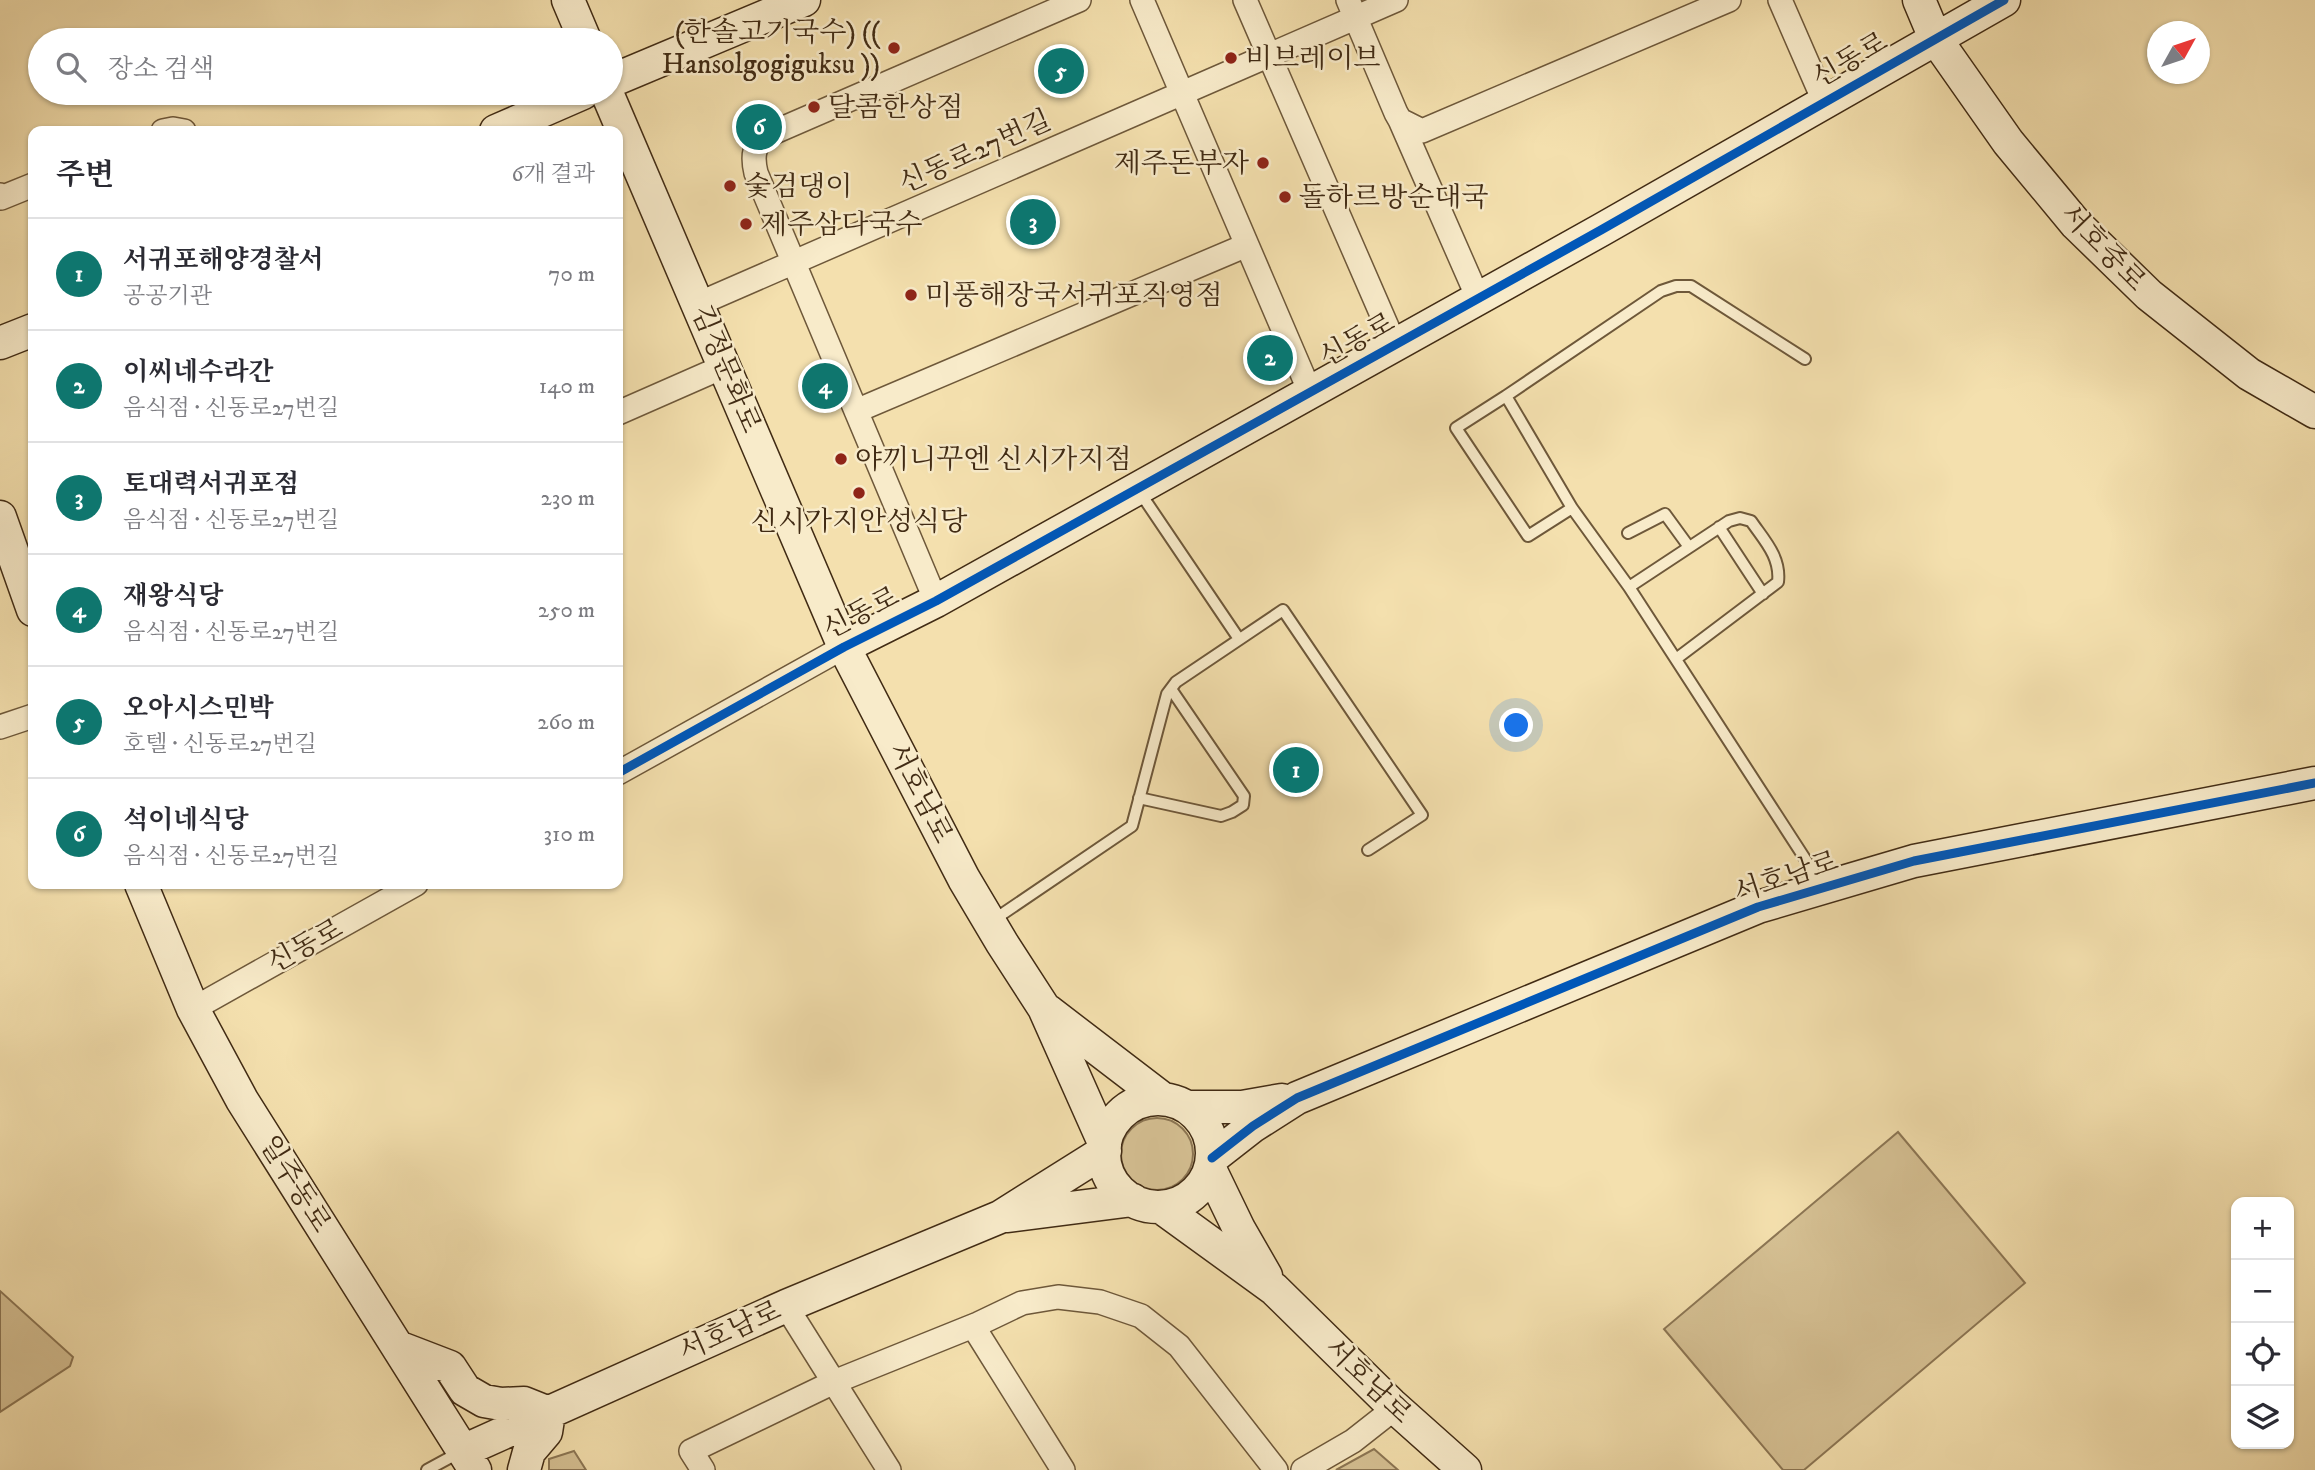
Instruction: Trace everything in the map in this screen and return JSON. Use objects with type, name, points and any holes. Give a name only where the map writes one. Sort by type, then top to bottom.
[{"type":"street","points":[[568,0],[580,28]]},
{"type":"street","points":[[623,76],[804,0]]},
{"type":"street","points":[[936,601],[793,264],[752,158],[762,138],[1079,0]]},
{"type":"street","points":[[1142,0],[1310,392]]},
{"type":"street","points":[[1245,0],[1395,345]]},
{"type":"street","name":"신동로27번길","points":[[698,304],[1181,94],[1269,54],[1352,9],[1396,0]]},
{"type":"street","points":[[1400,120],[1422,131],[1729,0]]},
{"type":"street","points":[[1780,0],[1824,102]]},
{"type":"street","name":"서호중로","points":[[1919,0],[1935,38],[2008,142],[2076,224],[2159,303],[2249,373],[2315,412]]},
{"type":"street","name":"신동로","points":[[623,770],[845,647],[936,601],[2004,0]]},
{"type":"street","points":[[1352,9],[1478,298]]},
{"type":"street","points":[[507,126],[556,105]]},
{"type":"street","name":"김정문화로","points":[[612,105],[621,126]]},
{"type":"street","name":"김정문화로","points":[[623,130],[845,647]]},
{"type":"street","points":[[0,195],[1,198],[28,187]]},
{"type":"street","points":[[856,411],[1247,246]]},
{"type":"street","points":[[0,343],[28,332]]},
{"type":"street","points":[[623,411],[725,366]]},
{"type":"street","points":[[0,517],[28,596]]},
{"type":"street","name":"서호남로","points":[[845,647],[964,879],[1044,1008]]},
{"type":"street","points":[[0,727],[28,718]]},
{"type":"street","name":"서호남로","points":[[1297,1098],[1758,907],[1914,862],[2315,783]]},
{"type":"street","name":"일주동로","points":[[143,889],[194,1009],[242,1100],[469,1460]]},
{"type":"street","name":"신동로","points":[[194,1009],[407,889]]},
{"type":"street","points":[[1044,1008],[1200,1119],[1211,1140],[1211,1164],[1238,1229],[1274,1289]]},
{"type":"street","points":[[1044,1008],[1105,1148]]},
{"type":"street","points":[[1274,1289],[1147,1204],[1123,1194],[1112,1180],[1105,1163],[1105,1148],[1113,1123],[1126,1110],[1141,1102],[1242,1107],[1297,1098]]},
{"type":"street","points":[[1000,1217],[1147,1204],[1173,1205],[1189,1198],[1202,1185],[1211,1164],[1253,1126],[1297,1098]]},
{"type":"street","points":[[1000,1217],[1105,1148]]},
{"type":"street","name":"서호남로","points":[[469,1460],[549,1413],[786,1306],[1000,1217]]},
{"type":"street","name":"서호남로","points":[[1274,1289],[1395,1408],[1465,1470]]},
{"type":"street","points":[[703,1470],[691,1451],[834,1382],[973,1326],[1022,1303],[1058,1297],[1100,1302],[1141,1316],[1179,1346],[1276,1470]]},
{"type":"street","points":[[786,1306],[889,1470]]},
{"type":"street","points":[[973,1326],[1063,1470]]},
{"type":"street","points":[[398,1347],[450,1367],[465,1390],[484,1401],[501,1404],[524,1403],[549,1413],[546,1432],[530,1452],[524,1470]]},
{"type":"street","points":[[1304,1470],[1353,1441],[1395,1408]]},
{"type":"lane","points":[[1572,508],[1528,536],[1455,428],[1661,291],[1676,286],[1691,286],[1805,359]]},
{"type":"lane","points":[[1506,396],[1572,508],[1629,587],[1824,888]]},
{"type":"lane","points":[[1138,488],[1239,639]]},
{"type":"lane","points":[[1628,533],[1665,514],[1689,547]]},
{"type":"lane","points":[[1629,587],[1719,527],[1740,518],[1751,521],[1775,556],[1780,568],[1778,582],[1676,659]]},
{"type":"lane","points":[[1719,527],[1763,594]]},
{"type":"lane","points":[[990,923],[1132,826],[1167,694],[1177,682],[1283,610],[1422,816],[1368,850]]},
{"type":"lane","points":[[1139,798],[1221,816],[1243,805],[1244,796],[1171,689]]},
{"type":"lane","points":[[427,1470],[469,1460]]},
{"type":"shaded area","points":[[1150,1118],[1164,1118],[1183,1128],[1193,1147],[1193,1161],[1183,1180],[1164,1190],[1150,1190],[1131,1180],[1121,1161],[1121,1147],[1131,1128]]},
{"type":"shaded area","points":[[1898,1132],[2025,1283],[1804,1470],[1783,1470],[1664,1329]]},
{"type":"shaded area","points":[[0,1291],[73,1357],[70,1366],[0,1412]]},
{"type":"shaded area","points":[[1374,1449],[1398,1470],[1336,1470]]},
{"type":"shaded area","points":[[574,1451],[586,1470],[549,1470],[549,1459]]},
{"type":"cycle path","points":[[623,770],[844,647],[936,601],[1601,230],[2004,0]]},
{"type":"cycle path","points":[[1212,1158],[1253,1126],[1297,1098],[1758,907],[1914,861],[2315,783]]},
{"type":"place","name":"(한솔고기국수) (( Hansolgogiguksu ))","points":[[894,48]]},
{"type":"place","name":"비브레이브","points":[[1231,58]]},
{"type":"place","name":"오아시스민박","points":[[1061,71]]},
{"type":"place","name":"달콤한상점","points":[[814,107]]},
{"type":"place","name":"석이네식당","points":[[759,127]]},
{"type":"place","name":"제주돈부자","points":[[1263,163]]},
{"type":"place","name":"숯검댕이","points":[[730,186]]},
{"type":"place","name":"돌하르방순대국","points":[[1285,197]]},
{"type":"place","name":"토대력서귀포점","points":[[1033,222]]},
{"type":"place","name":"제주삼다국수","points":[[746,224]]},
{"type":"place","name":"미풍해장국서귀포직영점","points":[[911,295]]},
{"type":"place","name":"이씨네수라간","points":[[1270,358]]},
{"type":"place","name":"재왕식당","points":[[825,386]]},
{"type":"place","name":"야끼니꾸엔 신시가지점","points":[[841,459]]},
{"type":"place","name":"신시가지안성식당","points":[[859,493]]},
{"type":"place","name":"서귀포해양경찰서","points":[[1296,770]]}]
